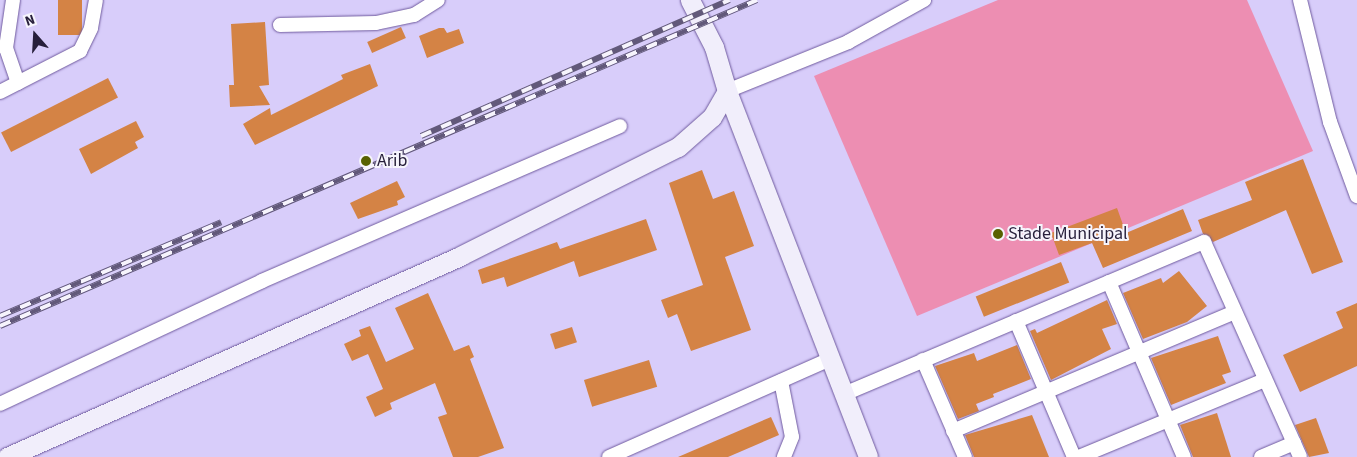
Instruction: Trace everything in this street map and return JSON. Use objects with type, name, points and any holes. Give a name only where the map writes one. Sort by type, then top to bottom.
[{"type":"main road","points":[[690,0],[714,47],[727,91],[868,457]]},
{"type":"main road","points":[[7,457],[460,256],[590,192],[678,146],[712,117],[727,91]]},
{"type":"street","points":[[13,0],[6,48],[18,83]]},
{"type":"street","points":[[0,92],[80,51],[91,28],[96,0]]},
{"type":"street","points":[[280,25],[376,23],[414,15],[438,0]]},
{"type":"street","points":[[727,91],[848,42],[924,0]]},
{"type":"street","points":[[1300,0],[1330,122],[1357,196]]},
{"type":"street","points":[[0,404],[262,281],[620,126]]},
{"type":"street","points":[[844,394],[1204,242],[1300,457]]},
{"type":"street","points":[[1109,282],[1184,457]]},
{"type":"street","points":[[953,431],[1235,312]]},
{"type":"street","points":[[1016,321],[1074,457]]},
{"type":"street","points":[[610,457],[830,359]]},
{"type":"street","points":[[923,360],[965,457]]},
{"type":"street","points":[[1079,457],[1265,380]]},
{"type":"street","points":[[781,381],[792,437],[784,457]]},
{"type":"street","points":[[1261,457],[1294,443]]},
{"type":"shaded area","name":"Stade Municipal","points":[[998,0],[1247,0],[1313,151],[917,316],[814,76]]},
{"type":"building","points":[[58,0],[82,0],[82,35],[58,35]]},
{"type":"building","points":[[265,22],[269,85],[259,86],[270,105],[230,107],[229,85],[234,85],[231,24]]},
{"type":"building","points":[[401,27],[406,38],[372,53],[367,42]]},
{"type":"building","points":[[439,28],[444,28],[447,33],[459,29],[464,43],[427,58],[419,36]]},
{"type":"building","points":[[370,64],[378,86],[255,145],[243,124],[270,108],[271,115],[343,79],[341,75]]},
{"type":"building","points":[[108,78],[118,98],[11,152],[1,132]]},
{"type":"building","points":[[136,121],[144,137],[135,142],[138,148],[91,174],[79,149]]},
{"type":"building","points":[[1303,159],[1343,262],[1312,274],[1286,210],[1213,242],[1203,234],[1198,220],[1252,200],[1245,182]]},
{"type":"building","points":[[702,170],[713,199],[734,191],[754,246],[725,257],[751,330],[691,351],[677,314],[668,318],[661,300],[703,285],[669,183]]},
{"type":"building","name":"Arib","points":[[397,181],[405,197],[397,201],[398,205],[358,219],[350,203]]},
{"type":"building","points":[[1117,208],[1126,233],[1183,209],[1192,231],[1103,268],[1092,243],[1059,255],[1051,233]]},
{"type":"building","points":[[646,219],[657,250],[579,277],[574,261],[507,287],[504,277],[482,284],[478,270],[557,242],[560,249]]},
{"type":"building","points":[[1061,262],[1069,282],[984,317],[976,296]]},
{"type":"building","points":[[1179,271],[1207,306],[1187,322],[1143,339],[1123,293],[1161,278],[1163,283]]},
{"type":"building","points":[[428,293],[454,351],[469,345],[474,357],[470,359],[504,448],[478,457],[453,457],[438,417],[447,414],[435,383],[390,403],[392,409],[375,417],[366,397],[383,389],[368,354],[352,361],[344,344],[361,336],[359,330],[370,326],[386,362],[414,349],[395,308]]},
{"type":"building","points":[[1107,300],[1117,324],[1102,329],[1111,349],[1051,380],[1030,331],[1035,329],[1037,333]]},
{"type":"building","points":[[1357,303],[1357,366],[1300,392],[1283,355],[1343,328],[1336,312]]},
{"type":"building","points":[[572,327],[577,342],[555,349],[550,334]]},
{"type":"building","points":[[1218,336],[1231,372],[1222,375],[1226,383],[1171,405],[1151,358]]},
{"type":"building","points":[[1017,345],[1031,379],[993,394],[994,397],[976,404],[979,411],[958,419],[935,366],[974,353],[977,361]]},
{"type":"building","points":[[649,360],[657,387],[592,407],[584,380]]},
{"type":"building","points":[[1217,413],[1231,457],[1193,457],[1180,425]]},
{"type":"building","points":[[1032,415],[1049,457],[974,457],[965,435]]},
{"type":"building","points":[[771,417],[779,435],[728,457],[678,457]]},
{"type":"building","points":[[1316,418],[1329,453],[1309,457],[1295,425]]},
{"type":"railway","points":[[421,136],[729,0]]},
{"type":"railway","points":[[0,326],[757,0]]},
{"type":"railway","points":[[0,316],[221,222]]},
{"type":"place","name":"Arib","points":[[366,161]]},
{"type":"place","name":"Stade Municipal","points":[[998,234]]}]
